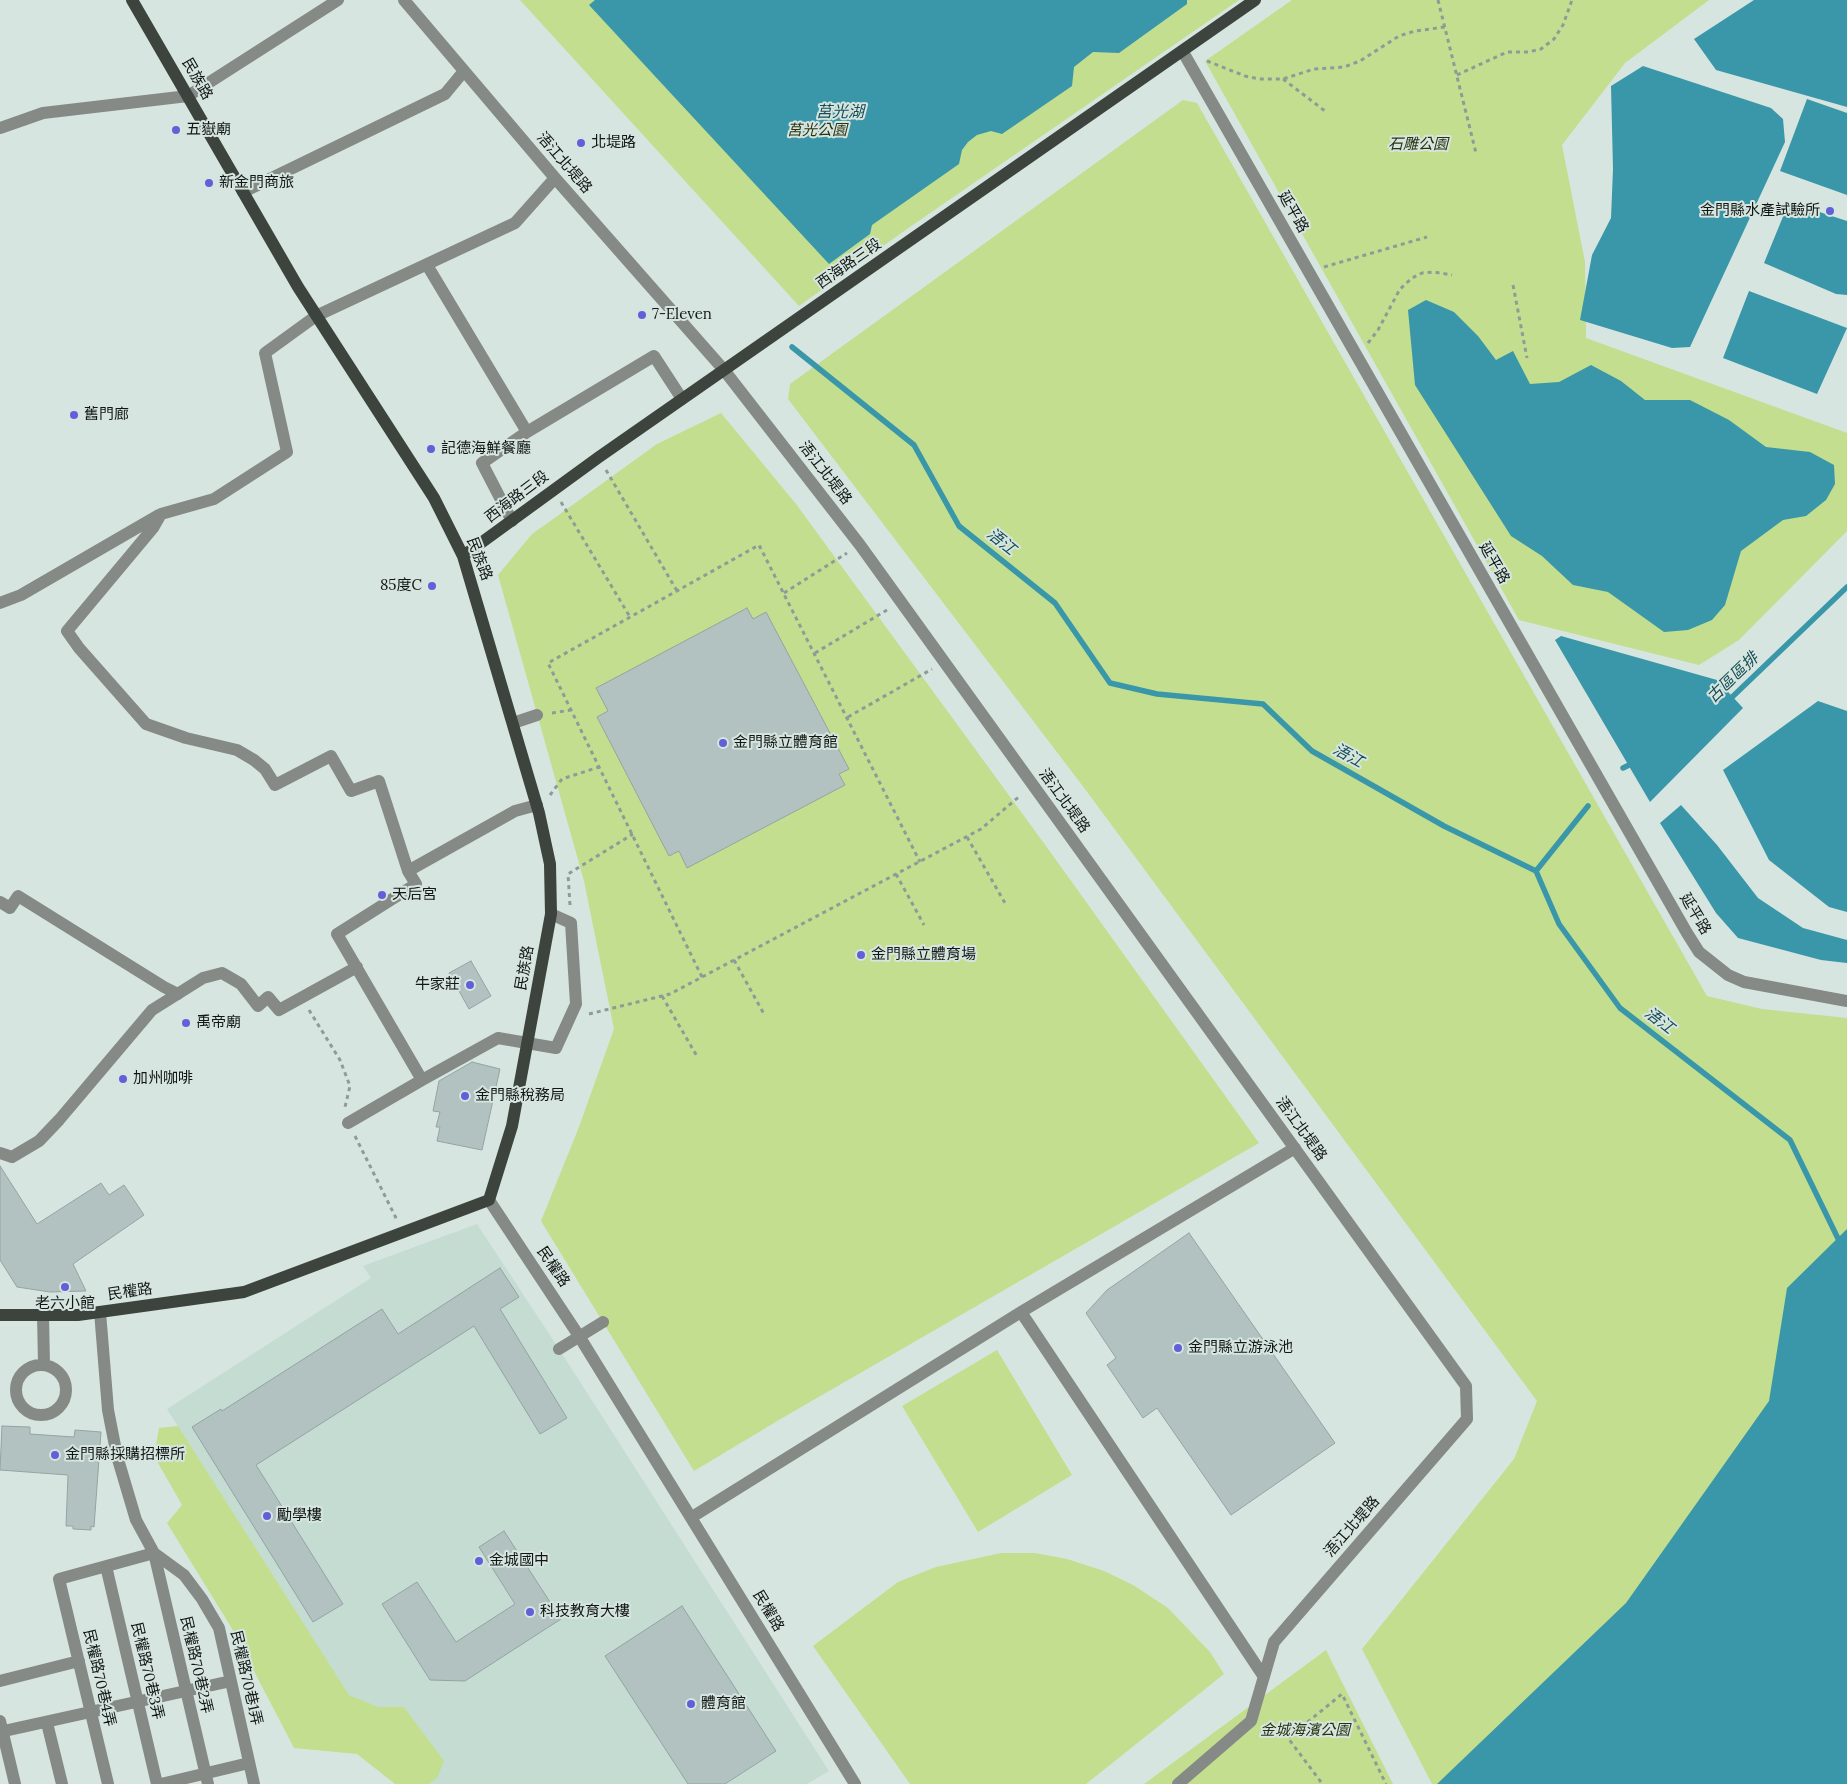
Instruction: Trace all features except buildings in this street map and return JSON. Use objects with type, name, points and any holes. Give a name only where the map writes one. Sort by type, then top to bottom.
[{"type":"main road","name":"民族路","points":[[132,0],[316,316],[434,498],[463,556],[513,723],[537,805],[550,864],[551,914],[512,1126],[489,1200]]},
{"type":"main road","name":"西海路三段","points":[[463,556],[599,457],[1183,52],[1255,0]]},
{"type":"main road","name":"民權路","points":[[0,1314],[43,1315],[100,1312],[244,1292],[489,1200]]},
{"type":"street","points":[[0,128],[44,113],[188,96],[338,0]]},
{"type":"street","name":"浯江北堤路","points":[[404,0],[555,178],[724,370],[860,545],[1466,1386],[1467,1419],[1274,1642],[1264,1677]]},
{"type":"street","name":"延平路","points":[[1183,52],[1686,933],[1700,952],[1728,975],[1744,982],[1847,1001]]},
{"type":"street","points":[[244,192],[445,94],[464,71]]},
{"type":"street","points":[[0,602],[21,595],[162,514],[214,500],[287,452],[265,353],[316,316],[515,223],[555,178]]},
{"type":"street","points":[[426,265],[527,432]]},
{"type":"street","points":[[512,522],[482,463],[527,432],[654,356],[682,399]]},
{"type":"street","points":[[162,514],[153,528],[67,631],[146,724],[186,738],[237,750],[265,769],[275,785],[331,756],[351,790],[379,781],[408,871],[416,884],[337,934],[422,1080]]},
{"type":"street","points":[[513,723],[537,715]]},
{"type":"street","points":[[408,871],[515,811],[537,805]]},
{"type":"street","points":[[0,902],[10,908],[18,896],[178,994]]},
{"type":"street","points":[[348,1123],[498,1038],[556,1048],[576,1004],[571,923],[551,914]]},
{"type":"street","points":[[0,1153],[12,1157],[39,1141],[152,1010],[203,978],[222,974],[241,984],[258,1006],[268,997],[279,1010],[357,967]]},
{"type":"street","points":[[692,1517],[1021,1312],[1295,1148]]},
{"type":"street","name":"民權路","points":[[489,1200],[579,1336],[855,1784]]},
{"type":"street","name":"民權路70巷1弄","points":[[100,1312],[108,1410],[115,1447],[136,1520],[154,1553],[184,1575],[202,1598],[219,1628],[254,1784]]},
{"type":"street","points":[[1021,1312],[1264,1677],[1251,1721],[1178,1784]]},
{"type":"street","points":[[43,1315],[44,1365]]},
{"type":"street","points":[[559,1349],[604,1322]]},
{"type":"street","points":[[44,1365],[58,1372],[66,1386],[66,1394],[64,1402],[52,1413],[36,1415],[22,1407],[17,1399],[17,1382],[28,1369],[44,1365]]},
{"type":"street","points":[[106,1566],[154,1553]]},
{"type":"street","name":"民權路70巷2弄","points":[[154,1553],[206,1779]]},
{"type":"street","name":"民權路70巷4弄","points":[[106,1566],[59,1580],[108,1784]]},
{"type":"street","name":"民權路70巷3弄","points":[[106,1566],[157,1784]]},
{"type":"street","points":[[0,1681],[79,1661]]},
{"type":"street","points":[[15,1784],[1,1728],[47,1723],[230,1681]]},
{"type":"street","points":[[47,1723],[62,1784]]},
{"type":"street","points":[[161,1784],[206,1779],[249,1763]]},
{"type":"path","points":[[1438,0],[1476,153]]},
{"type":"path","points":[[1457,76],[1508,52],[1528,52],[1541,49],[1554,39],[1563,25],[1572,0]]},
{"type":"path","points":[[1183,52],[1246,76],[1259,79],[1283,79],[1314,68],[1344,67],[1360,60],[1399,36],[1415,31],[1445,28]]},
{"type":"path","points":[[1283,79],[1325,111]]},
{"type":"path","points":[[1308,271],[1427,237]]},
{"type":"path","points":[[1357,356],[1378,330],[1400,289],[1412,278],[1422,273],[1434,272],[1452,275]]},
{"type":"path","points":[[1512,286],[1527,358]]},
{"type":"path","points":[[599,457],[677,591]]},
{"type":"path","points":[[554,490],[630,617]]},
{"type":"path","points":[[702,977],[548,663],[759,545],[920,862]]},
{"type":"path","points":[[784,592],[860,545]]},
{"type":"path","points":[[815,654],[901,602]]},
{"type":"path","points":[[848,718],[944,662]]},
{"type":"path","points":[[537,805],[552,793],[562,779],[599,767]]},
{"type":"path","points":[[568,1019],[662,996],[702,977],[982,829],[1032,786]]},
{"type":"path","points":[[571,923],[568,874],[632,834]]},
{"type":"path","points":[[967,837],[1005,903]]},
{"type":"path","points":[[896,874],[924,925]]},
{"type":"path","points":[[734,960],[764,1014]]},
{"type":"path","points":[[662,996],[698,1058]]},
{"type":"path","points":[[1321,1783],[1288,1738],[1342,1694],[1386,1784]]},
{"type":"shaded area","name":"金城國中","points":[[477,1224],[829,1771],[807,1784],[411,1784],[396,1770],[167,1409],[371,1278],[363,1266]]},
{"type":"green space","name":"莒光湖","points":[[520,0],[1239,0],[907,229],[799,306]]},
{"type":"green space","name":"石雕公園","points":[[1292,0],[1709,0],[1625,63],[1562,145],[1585,262],[1586,338],[1847,433],[1847,531],[1739,640],[1699,665],[1519,620],[1205,61]]},
{"type":"green space","points":[[1183,100],[1197,103],[1707,996],[1762,1009],[1847,1018],[1847,1784],[1432,1784],[1362,1649],[1514,1459],[1537,1401],[1085,789],[788,399],[790,384]]},
{"type":"green space","name":"金門縣立體育場","points":[[721,413],[796,504],[1046,846],[1259,1143],[784,1417],[694,1471],[541,1221],[579,1127],[614,1029],[584,881],[498,575],[532,534],[657,444]]},
{"type":"green space","points":[[997,1350],[1072,1475],[978,1532],[902,1406]]},
{"type":"green space","points":[[178,1426],[349,1695],[378,1707],[404,1707],[444,1761],[437,1778],[428,1784],[395,1784],[357,1754],[294,1748],[231,1627],[167,1523],[182,1505],[154,1456],[159,1428]]},
{"type":"green space","points":[[1001,1553],[1035,1553],[1067,1559],[1104,1571],[1133,1585],[1168,1608],[1210,1652],[1224,1674],[1086,1784],[910,1784],[813,1646],[898,1582],[936,1567]]},
{"type":"green space","name":"金城海濱公園","points":[[1326,1650],[1393,1784],[1144,1784]]},
{"type":"water","name":"莒光湖","points":[[595,0],[1187,0],[1187,4],[1119,53],[1093,52],[1074,67],[1072,86],[1002,134],[991,131],[977,135],[962,150],[959,164],[872,225],[870,234],[829,264],[589,5]]},
{"type":"water","points":[[1754,0],[1847,0],[1847,107],[1716,70],[1694,39]]},
{"type":"water","points":[[1643,66],[1771,108],[1783,119],[1785,142],[1690,347],[1672,348],[1580,320],[1592,255],[1611,218],[1613,169],[1611,86]]},
{"type":"water","points":[[1807,99],[1847,113],[1847,195],[1780,171]]},
{"type":"water","points":[[1789,202],[1847,221],[1847,295],[1836,294],[1764,263]]},
{"type":"water","points":[[1749,291],[1847,328],[1817,394],[1723,358]]},
{"type":"water","points":[[1426,300],[1454,312],[1478,336],[1496,360],[1513,351],[1530,384],[1559,382],[1591,365],[1621,381],[1645,400],[1690,400],[1729,420],[1766,447],[1810,452],[1834,465],[1835,484],[1826,500],[1806,516],[1783,520],[1741,551],[1725,605],[1712,620],[1688,630],[1664,632],[1608,592],[1573,585],[1542,556],[1511,536],[1415,385],[1408,310]]},
{"type":"water","points":[[1561,636],[1717,680],[1743,708],[1650,802],[1555,640]]},
{"type":"water","points":[[1818,701],[1847,711],[1847,912],[1829,907],[1769,860],[1723,770]]},
{"type":"water","points":[[1681,805],[1717,845],[1758,898],[1803,928],[1847,940],[1847,963],[1821,960],[1738,938],[1716,913],[1660,823]]},
{"type":"water","points":[[1847,1229],[1847,1784],[1437,1784],[1626,1603],[1769,1401],[1787,1288]]},
{"type":"waterway","name":"浯江","points":[[792,347],[914,445],[959,526],[1055,603],[1110,683],[1157,694],[1263,704],[1312,751],[1444,826],[1536,871],[1559,924],[1620,1008],[1790,1140],[1847,1257]]},
{"type":"waterway","name":"古區區排","points":[[1728,701],[1847,587]]},
{"type":"waterway","name":"古區區排","points":[[1623,768],[1635,762]]},
{"type":"waterway","name":"古區區排","points":[[1536,871],[1588,806]]},
{"type":"place","name":"五嶽廟","points":[[176,130]]},
{"type":"place","name":"北堤路","points":[[581,143]]},
{"type":"place","name":"新金門商旅","points":[[209,183]]},
{"type":"place","name":"金門縣水產試驗所","points":[[1830,211]]},
{"type":"place","name":"7-Eleven","points":[[642,315]]},
{"type":"place","name":"舊門廊","points":[[74,415]]},
{"type":"place","name":"記德海鮮餐廳","points":[[431,449]]},
{"type":"place","name":"85度C","points":[[432,586]]},
{"type":"place","name":"金門縣立體育館","points":[[723,743]]},
{"type":"place","name":"天后宮","points":[[382,895]]},
{"type":"place","name":"金門縣立體育場","points":[[861,955]]},
{"type":"place","name":"牛家莊","points":[[470,985]]},
{"type":"place","name":"禹帝廟","points":[[186,1023]]},
{"type":"place","name":"加州咖啡","points":[[123,1079]]},
{"type":"place","name":"金門縣稅務局","points":[[465,1096]]},
{"type":"place","name":"老六小館","points":[[65,1287]]},
{"type":"place","name":"金門縣立游泳池","points":[[1178,1348]]},
{"type":"place","name":"金門縣採購招標所","points":[[55,1455]]},
{"type":"place","name":"勵學樓","points":[[267,1516]]},
{"type":"place","name":"金城國中","points":[[479,1561]]},
{"type":"place","name":"科技教育大樓","points":[[530,1612]]},
{"type":"place","name":"體育館","points":[[691,1704]]},
{"type":"park label","name":"莒光公園","points":[[817,131]]}]
